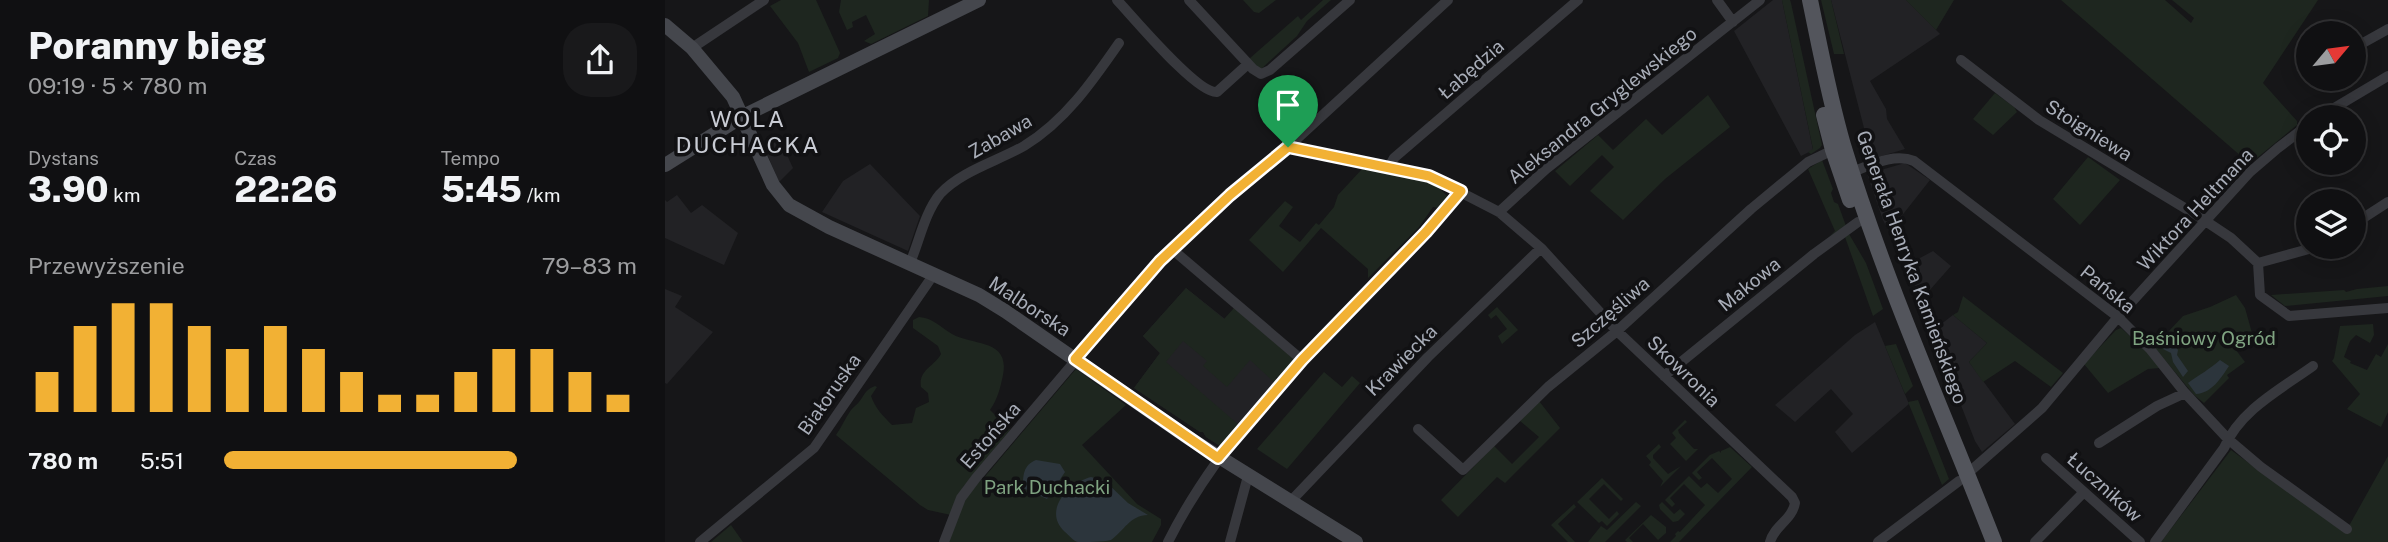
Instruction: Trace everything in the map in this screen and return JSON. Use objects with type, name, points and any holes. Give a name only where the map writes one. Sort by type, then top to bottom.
[{"type":"main road","name":"Generała Henryka Kamieńskiego","points":[[1799,0],[1833,150],[1858,222],[1963,477],[1994,542]]},
{"type":"main road","name":"Generała Henryka Kamieńskiego","points":[[1810,0],[1832,101],[1852,172],[1963,477],[1983,542]]},
{"type":"street","points":[[692,48],[764,0]]},
{"type":"street","points":[[665,166],[743,116],[979,0]]},
{"type":"street","points":[[1117,0],[1184,72],[1212,93],[1220,90],[1248,64]]},
{"type":"street","points":[[1189,0],[1257,73],[1266,73],[1350,0]]},
{"type":"street","name":"Estońska","points":[[944,542],[961,498],[967,490],[1075,359],[1173,250],[1230,195],[1288,147],[1448,0]]},
{"type":"street","name":"Łabędzia","points":[[1389,167],[1394,158],[1578,0]]},
{"type":"street","points":[[1717,0],[1733,22]]},
{"type":"street","name":"Aleksandra Gryglewskiego","points":[[1499,212],[1546,169],[1760,0]]},
{"type":"street","name":"Malborska","points":[[665,24],[692,48],[727,88],[743,116],[773,185],[789,205],[817,221],[979,295],[1218,458],[1356,542]]},
{"type":"street","points":[[2366,41],[2388,29]]},
{"type":"street","name":"Zabawa","points":[[910,263],[932,207],[941,193],[962,178],[1031,141],[1059,119],[1090,85],[1119,43]]},
{"type":"street","name":"Stoigniewa","points":[[1961,60],[2039,120],[2205,221],[2231,238],[2258,263]]},
{"type":"street","points":[[2339,105],[2388,76]]},
{"type":"street","name":"Wiktora Heltmana","points":[[1878,542],[1963,477],[2042,408],[2118,317],[2250,172],[2296,135]]},
{"type":"street","name":"Skowronia","points":[[1288,147],[1429,176],[1499,212],[1518,227],[1541,248],[1617,331],[1792,498],[1795,503],[1792,514],[1773,533],[1770,542]]},
{"type":"street","name":"Szczęśliwa","points":[[1418,429],[1463,470],[1548,387],[1617,331],[1751,209],[1808,162],[1833,150]]},
{"type":"street","name":"Pańska","points":[[1852,172],[1896,158],[1914,160],[2118,317],[2150,349],[2185,393],[2228,439],[2261,467],[2347,529]]},
{"type":"street","points":[[1168,542],[1189,502],[1218,458],[1302,360],[1426,232],[1461,191]]},
{"type":"street","points":[[2366,216],[2388,202]]},
{"type":"street","name":"Makowa","points":[[1664,376],[1814,254],[1858,222]]},
{"type":"street","name":"Krawiecka","points":[[1290,502],[1427,357],[1541,248]]},
{"type":"street","points":[[1173,250],[1302,360]]},
{"type":"street","points":[[2296,253],[2258,263],[2260,295],[2289,316],[2388,308]]},
{"type":"street","name":"Białoruska","points":[[700,542],[814,448],[934,274]]},
{"type":"street","points":[[2155,542],[2228,439],[2259,403],[2313,366]]},
{"type":"street","name":"Łuczników","points":[[2099,443],[2157,406],[2185,393]]},
{"type":"street","name":"Łuczników","points":[[2046,458],[2140,542]]},
{"type":"street","points":[[1230,542],[1248,476]]},
{"type":"street","points":[[2035,542],[2084,492]]},
{"type":"shaded area","points":[[1773,0],[1782,0],[1813,150],[1801,156],[1734,31]]},
{"type":"shaded area","points":[[1831,0],[1906,0],[1940,34],[1870,81],[1886,109],[1887,119],[1905,149],[1872,159]]},
{"type":"shaded area","points":[[780,140],[793,168],[779,182],[764,147]]},
{"type":"shaded area","points":[[1905,163],[1930,180],[1889,232],[1867,174]]},
{"type":"shaded area","points":[[870,164],[920,216],[908,251],[822,212],[843,181]]},
{"type":"shaded area","points":[[677,195],[691,213],[702,205],[738,233],[724,265],[665,238],[665,200],[667,202]]},
{"type":"shaded area","points":[[1933,251],[1951,266],[1921,300],[1907,265]]},
{"type":"shaded area","points":[[1186,288],[1225,319],[1280,378],[1276,377],[1275,383],[1220,446],[1203,432],[1134,388],[1160,353],[1143,336]]},
{"type":"shaded area","points":[[665,289],[682,296],[675,307],[713,332],[667,384],[665,383]]},
{"type":"shaded area","points":[[1953,315],[1987,343],[1969,362],[2015,424],[1982,452],[1975,441],[1932,331]]},
{"type":"shaded area","points":[[1875,322],[1909,404],[1852,453],[1835,432],[1853,414],[1831,389],[1795,422],[1775,405],[1855,335]]},
{"type":"shaded area","points":[[2172,342],[2188,371],[2183,377],[2173,362],[2171,353],[2163,349]]},
{"type":"shaded area","points":[[2220,360],[2229,366],[2223,375],[2211,388],[2196,394],[2188,383]]},
{"type":"shaded area","points":[[1036,460],[1060,464],[1065,472],[1047,499],[1023,488],[1026,468]]},
{"type":"shaded area","points":[[1091,477],[1105,481],[1128,503],[1148,515],[1136,518],[1111,540],[1074,540],[1059,524],[1057,507],[1074,485]]},
{"type":"green space","points":[[781,0],[816,0],[840,53],[838,58],[809,72],[798,43],[770,6]]},
{"type":"green space","points":[[841,0],[929,0],[928,16],[871,44],[864,41],[875,34],[866,15],[852,22],[853,27],[847,30],[839,12]]},
{"type":"green space","points":[[1243,0],[1276,0],[1259,13],[1254,12]]},
{"type":"green space","points":[[1323,0],[1331,0],[1260,70],[1249,59],[1298,16],[1301,20]]},
{"type":"green space","points":[[1782,0],[1790,0],[1791,3],[1822,145],[1811,154],[1808,152],[1813,149]]},
{"type":"green space","points":[[1821,0],[1831,0],[1844,54],[1834,54]]},
{"type":"green space","points":[[1906,0],[1954,0],[1936,30]]},
{"type":"green space","points":[[2061,0],[2165,0],[2191,23],[2194,18],[2172,0],[2318,0],[2304,21],[2296,21],[2296,33],[2263,83],[2296,120],[2296,126],[2252,162],[2242,157]]},
{"type":"green space","points":[[1995,93],[2017,112],[1993,135],[1973,119]]},
{"type":"green space","points":[[1708,95],[1730,127],[1665,179],[1623,220],[1590,191],[1614,167],[1602,155],[1570,186],[1555,171],[1598,135],[1613,150],[1646,119],[1662,135]]},
{"type":"green space","points":[[2088,157],[2120,180],[2080,225],[2053,199]]},
{"type":"green space","points":[[1822,160],[1833,189],[1831,193],[1834,202],[1838,204],[1846,226],[1829,237],[1835,231],[1808,169]]},
{"type":"green space","points":[[1363,168],[1434,183],[1448,197],[1440,208],[1433,207],[1419,227],[1368,278],[1368,269],[1321,228],[1283,272],[1249,240],[1285,201],[1293,207],[1279,226],[1300,242],[1316,223],[1319,225],[1334,207],[1338,195]]},
{"type":"green space","points":[[1849,234],[1866,263],[1883,309],[1873,316],[1845,237]]},
{"type":"green space","points":[[2388,286],[2388,296],[2285,306],[2271,295],[2346,292]]},
{"type":"green space","points":[[1186,288],[1224,319],[1234,308],[1295,360],[1280,378],[1276,377],[1275,383],[1250,360],[1227,387],[1203,366],[1207,361],[1183,341],[1166,362],[1239,425],[1220,446],[1203,432],[1134,388],[1160,353],[1143,336]]},
{"type":"green space","name":"Baśniowy Ogród","points":[[2236,295],[2245,308],[2252,333],[2233,346],[2245,362],[2227,375],[2229,378],[2204,403],[2194,395],[2154,347],[2183,316]]},
{"type":"green space","points":[[1963,296],[2063,373],[2051,387],[2015,361],[1983,382],[1969,362],[1987,343],[1953,315],[1958,312]]},
{"type":"green space","points":[[1497,307],[1518,330],[1502,344],[1498,336],[1507,329],[1496,315],[1491,319],[1488,315]]},
{"type":"green space","points":[[919,317],[932,321],[961,338],[996,349],[1004,363],[1000,389],[990,410],[1010,430],[963,487],[951,515],[928,510],[920,505],[836,435],[852,409],[867,391],[875,386],[877,387],[871,396],[892,425],[912,423],[916,408],[929,402],[928,393],[921,387],[922,376],[941,354],[938,346],[913,328],[913,320]]},
{"type":"green space","points":[[2373,324],[2374,335],[2370,343],[2356,335],[2350,341],[2344,357],[2351,361],[2350,363],[2367,370],[2376,354],[2381,357],[2388,344],[2388,412],[2381,427],[2347,409],[2360,394],[2332,361],[2340,326]]},
{"type":"green space","points":[[2121,328],[2150,354],[2160,368],[2148,369],[2108,393],[2084,364]]},
{"type":"green space","points":[[1896,344],[1913,386],[1905,394],[1885,346]]},
{"type":"green space","name":"Park Duchacki","points":[[1076,369],[1126,405],[1082,445],[1137,504],[1161,519],[1161,525],[1152,542],[948,542],[963,501],[979,478],[982,480]]},
{"type":"green space","points":[[1324,372],[1342,387],[1352,376],[1360,383],[1287,469],[1257,449]]},
{"type":"green space","points":[[1918,400],[1949,479],[1942,485],[1908,402]]},
{"type":"green space","points":[[1539,401],[1560,428],[1505,483],[1497,477],[1458,517],[1441,500],[1494,446],[1512,464],[1539,437],[1520,421]]},
{"type":"green space","points":[[1685,420],[1687,422],[1678,430],[1679,433],[1694,449],[1698,449],[1686,461],[1670,444],[1676,438],[1672,433]]},
{"type":"green space","points":[[1659,444],[1661,447],[1653,458],[1668,474],[1681,466],[1660,487],[1663,481],[1649,465],[1651,462],[1646,456]]},
{"type":"green space","points":[[1730,447],[1752,467],[1679,542],[1670,542],[1705,505],[1684,484],[1670,498],[1675,504],[1672,507],[1665,500],[1689,476],[1701,488],[1707,483],[1718,493],[1732,479],[1712,458],[1697,472],[1702,478],[1699,480],[1692,473],[1710,455],[1719,451],[1721,453]]},
{"type":"green space","points":[[2231,450],[2345,533],[2388,456],[2388,542],[2161,542]]},
{"type":"green space","points":[[1602,478],[1623,499],[1621,501],[1604,484],[1589,499],[1609,519],[1617,511],[1619,514],[1607,526],[1602,521],[1599,523],[1577,502]]},
{"type":"green space","points":[[1636,502],[1641,506],[1605,542],[1588,542],[1601,526],[1607,530]]},
{"type":"green space","points":[[1662,502],[1674,514],[1680,509],[1685,514],[1673,522],[1660,509]]},
{"type":"green space","points":[[1574,504],[1576,507],[1558,524],[1575,542],[1568,542],[1551,525]]},
{"type":"green space","points":[[1651,515],[1666,527],[1666,533],[1658,540],[1643,524],[1629,538],[1633,542],[1627,542],[1625,540]]},
{"type":"green space","points":[[731,525],[743,542],[711,542]]},
{"type":"district","name":"WOLA DUCHACKA","points":[[748,131]]},
{"type":"route","points":[[1288,147],[1429,176],[1461,191],[1426,232],[1302,360],[1218,458],[1075,359],[1160,261],[1230,195],[1288,147]]}]
